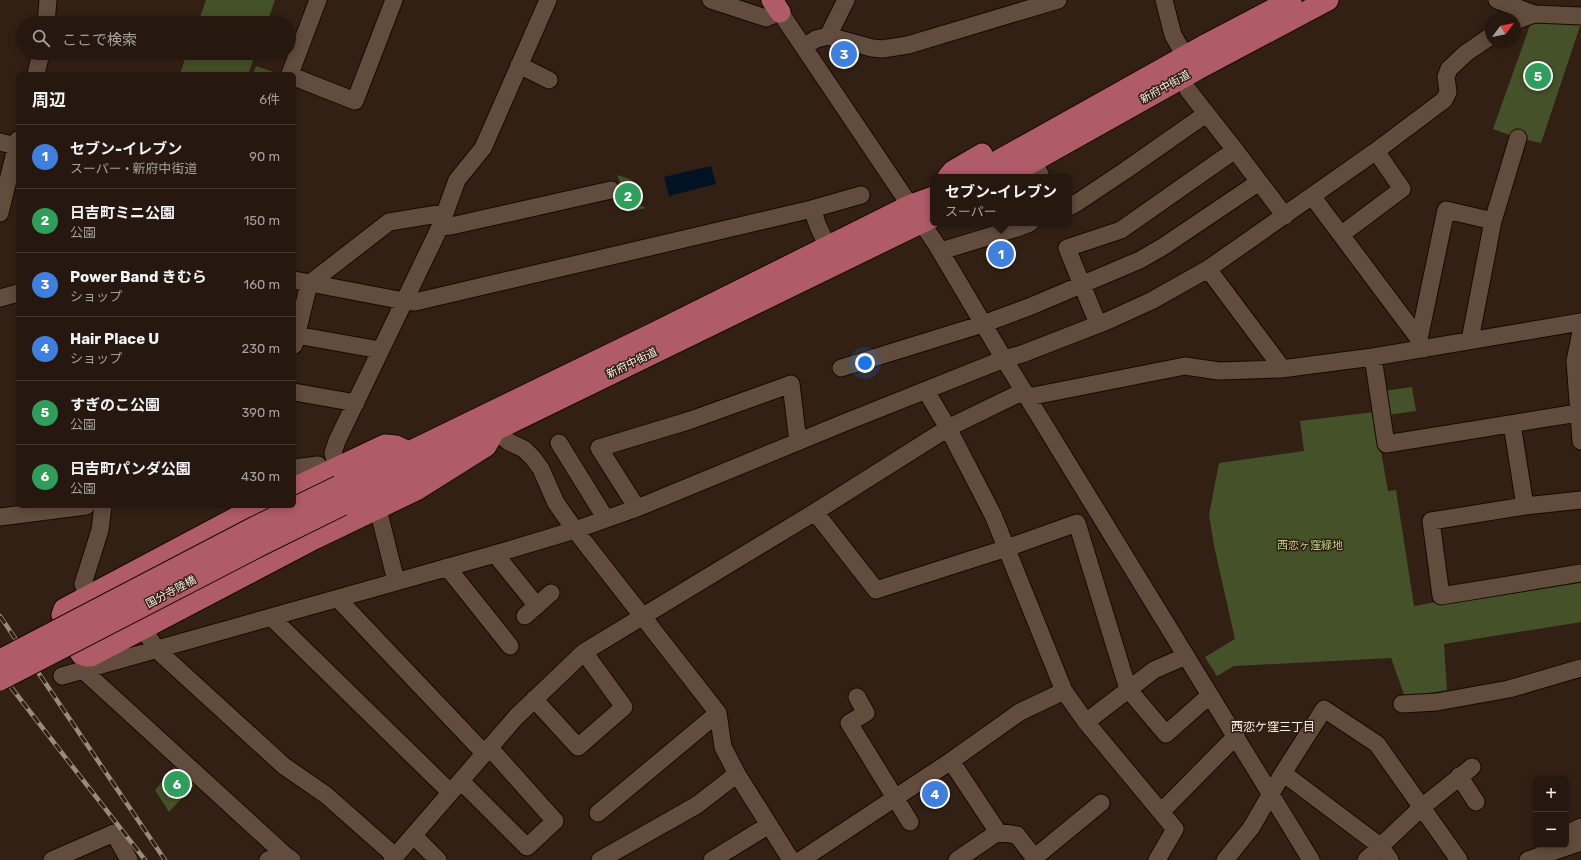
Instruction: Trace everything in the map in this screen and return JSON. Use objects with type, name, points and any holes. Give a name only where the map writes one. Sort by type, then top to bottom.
[{"type":"main road","name":"新府中街道","points":[[1010,174],[1291,0]]},
{"type":"main road","name":"新府中街道","points":[[974,174],[1015,151],[1191,62],[1328,0]]},
{"type":"main road","points":[[1041,174],[1188,90],[1193,83],[1191,62]]},
{"type":"main road","points":[[950,174],[953,171],[997,146],[1004,146],[1015,151]]},
{"type":"main road","name":"新府中街道","points":[[334,481],[409,452],[654,333],[911,205],[930,198]]},
{"type":"main road","name":"新府中街道","points":[[334,481],[495,430],[928,220]]},
{"type":"main road","name":"新府中街道","points":[[654,333],[746,300],[904,222],[928,220]]},
{"type":"main road","points":[[254,508],[66,607],[62,612],[62,615],[81,654],[91,656],[314,539],[416,490],[486,446],[495,430]]},
{"type":"main road","points":[[296,488],[334,481]]},
{"type":"main road","name":"国分寺陸橋","points":[[296,503],[334,481]]},
{"type":"main road","name":"国分寺陸橋","points":[[0,680],[254,548],[334,481]]},
{"type":"main road","name":"国分寺陸橋","points":[[0,660],[255,527],[288,508]]},
{"type":"street","points":[[47,16],[48,0]]},
{"type":"street","points":[[296,58],[318,0]]},
{"type":"street","points":[[296,78],[355,101],[394,0]]},
{"type":"street","points":[[296,469],[334,481],[333,453],[442,220],[457,180],[483,148],[548,0]]},
{"type":"street","points":[[711,0],[766,18],[776,6],[911,205],[928,220]]},
{"type":"street","points":[[828,36],[846,0]]},
{"type":"street","points":[[804,47],[816,39],[828,36],[872,48],[908,45],[1058,0]]},
{"type":"street","points":[[1164,0],[1173,35],[1191,62]]},
{"type":"street","points":[[1497,0],[1534,14],[1581,16]]},
{"type":"street","points":[[1521,19],[1534,14]]},
{"type":"street","points":[[62,676],[272,618],[575,530],[637,508],[846,422],[1004,359],[1019,355],[1098,324],[1151,301],[1208,270],[1376,151],[1444,100],[1448,92],[1446,77],[1449,69],[1466,53],[1485,40]]},
{"type":"street","points":[[37,72],[40,60]]},
{"type":"street","points":[[291,72],[295,60]]},
{"type":"street","points":[[520,65],[549,80]]},
{"type":"street","points":[[1188,90],[1284,216]]},
{"type":"street","points":[[1072,205],[1126,170],[1206,114]]},
{"type":"street","points":[[1470,340],[1493,221],[1518,138]]},
{"type":"street","points":[[0,142],[16,143]]},
{"type":"street","points":[[0,213],[16,147]]},
{"type":"street","points":[[1098,324],[1068,248],[1121,230],[1235,150]]},
{"type":"street","points":[[1342,234],[1402,189],[1376,151]]},
{"type":"street","points":[[841,368],[983,324],[1029,308],[1140,260],[1259,182]]},
{"type":"street","points":[[296,332],[302,282],[389,222],[442,220],[451,226],[611,190]]},
{"type":"street","points":[[302,282],[415,302],[812,209],[861,195]]},
{"type":"street","points":[[1312,196],[1342,234],[1421,344]]},
{"type":"street","points":[[812,209],[828,247]]},
{"type":"street","points":[[1421,344],[1446,210],[1493,221]]},
{"type":"street","points":[[931,226],[941,251],[1004,359],[1312,860]]},
{"type":"street","points":[[941,251],[1022,226]]},
{"type":"street","points":[[1208,270],[1280,364],[1281,369]]},
{"type":"street","points":[[0,298],[16,294]]},
{"type":"street","points":[[144,628],[157,650],[284,766],[326,795],[394,858],[486,750],[534,699],[584,652],[815,512],[948,428],[1026,394],[1185,366],[1220,371],[1281,369],[1372,357],[1421,344],[1470,340],[1581,322]]},
{"type":"street","points":[[1581,332],[1575,361],[1581,441]]},
{"type":"street","points":[[296,340],[380,350]]},
{"type":"street","points":[[1372,357],[1386,444],[1578,412]]},
{"type":"street","points":[[637,508],[599,448],[690,420],[791,384],[798,442]]},
{"type":"street","points":[[926,391],[948,428],[993,515],[1064,691],[1086,722],[1175,829],[1157,860]]},
{"type":"street","points":[[296,392],[356,404]]},
{"type":"street","points":[[1512,424],[1525,506]]},
{"type":"street","points":[[495,430],[509,442],[524,449],[533,458],[541,469],[556,503],[575,530],[718,713],[723,747],[737,774],[791,860]]},
{"type":"street","points":[[560,443],[606,519]]},
{"type":"street","points":[[1581,500],[1525,506],[1431,521],[1441,596],[1581,573]]},
{"type":"street","points":[[0,517],[70,508]]},
{"type":"street","points":[[88,596],[83,584],[100,530],[103,508]]},
{"type":"street","points":[[378,509],[396,581]]},
{"type":"street","points":[[815,512],[876,590],[1007,548],[1077,523],[1128,689],[1166,734],[1210,695]]},
{"type":"street","points":[[495,554],[531,611],[552,593]]},
{"type":"street","points":[[447,567],[510,646]]},
{"type":"street","points":[[272,618],[455,787],[527,847],[555,821],[338,599]]},
{"type":"street","points":[[534,699],[578,747],[624,707],[584,652]]},
{"type":"street","points":[[1086,722],[1154,670],[1186,656]]},
{"type":"street","points":[[1402,704],[1438,702],[1509,689],[1581,668]]},
{"type":"street","points":[[84,671],[281,858]]},
{"type":"street","points":[[801,860],[952,761],[1020,712],[1064,691]]},
{"type":"street","points":[[857,697],[866,713],[850,723],[910,822]]},
{"type":"street","points":[[1225,860],[1251,828],[1283,773],[1324,708],[1377,744],[1459,860]]},
{"type":"street","points":[[598,813],[718,713]]},
{"type":"street","points":[[1161,812],[1236,736]]},
{"type":"street","points":[[952,761],[998,832]]},
{"type":"street","points":[[1366,860],[1422,808],[1466,772],[1476,802]]},
{"type":"street","points":[[1283,773],[1380,846],[1390,860]]},
{"type":"street","points":[[600,860],[697,804],[737,774]]},
{"type":"street","points":[[957,860],[998,832],[1017,835],[1035,859],[1101,803]]},
{"type":"street","points":[[712,860],[769,825]]},
{"type":"street","points":[[1569,833],[1581,827]]},
{"type":"street","points":[[52,860],[114,833],[128,860]]},
{"type":"street","points":[[414,836],[438,860]]},
{"type":"street","points":[[1528,860],[1581,842]]},
{"type":"street","points":[[1523,860],[1542,848]]},
{"type":"green space","points":[[206,0],[275,0],[269,16],[200,16]]},
{"type":"green space","points":[[1534,14],[1581,23],[1541,143],[1518,138],[1493,129]]},
{"type":"green space","points":[[185,60],[253,60],[249,72],[181,72]]},
{"type":"green space","points":[[256,66],[273,72],[254,72]]},
{"type":"green space","points":[[617,175],[630,179],[638,186],[630,200],[646,208],[627,212],[622,191],[612,193],[610,186],[620,183]]},
{"type":"green space","points":[[1412,387],[1416,411],[1387,415],[1384,391]]},
{"type":"green space","name":"西恋ヶ窪緑地","points":[[1374,412],[1388,491],[1396,490],[1414,606],[1581,577],[1581,622],[1444,644],[1447,690],[1405,697],[1391,658],[1234,666],[1217,676],[1205,657],[1235,639],[1214,546],[1209,515],[1219,463],[1304,451],[1300,421]]},
{"type":"green space","points":[[180,761],[200,779],[169,812],[155,790]]},
{"type":"water","points":[[711,166],[716,184],[669,196],[664,177]]},
{"type":"railway","points":[[0,616],[165,860]]},
{"type":"railway","points":[[0,673],[145,860]]},
{"type":"place","name":"Power Band きむら","points":[[844,54]]},
{"type":"place","name":"すぎのこ公園","points":[[1538,76]]},
{"type":"place","name":"日吉町ミニ公園","points":[[628,196]]},
{"type":"place","name":"セブン-イレブン","points":[[1001,254]]},
{"type":"place","name":"日吉町パンダ公園","points":[[177,784]]},
{"type":"place","name":"Hair Place U","points":[[935,794]]},
{"type":"district","name":"西恋ケ窪三丁目","points":[[1273,727]]}]
